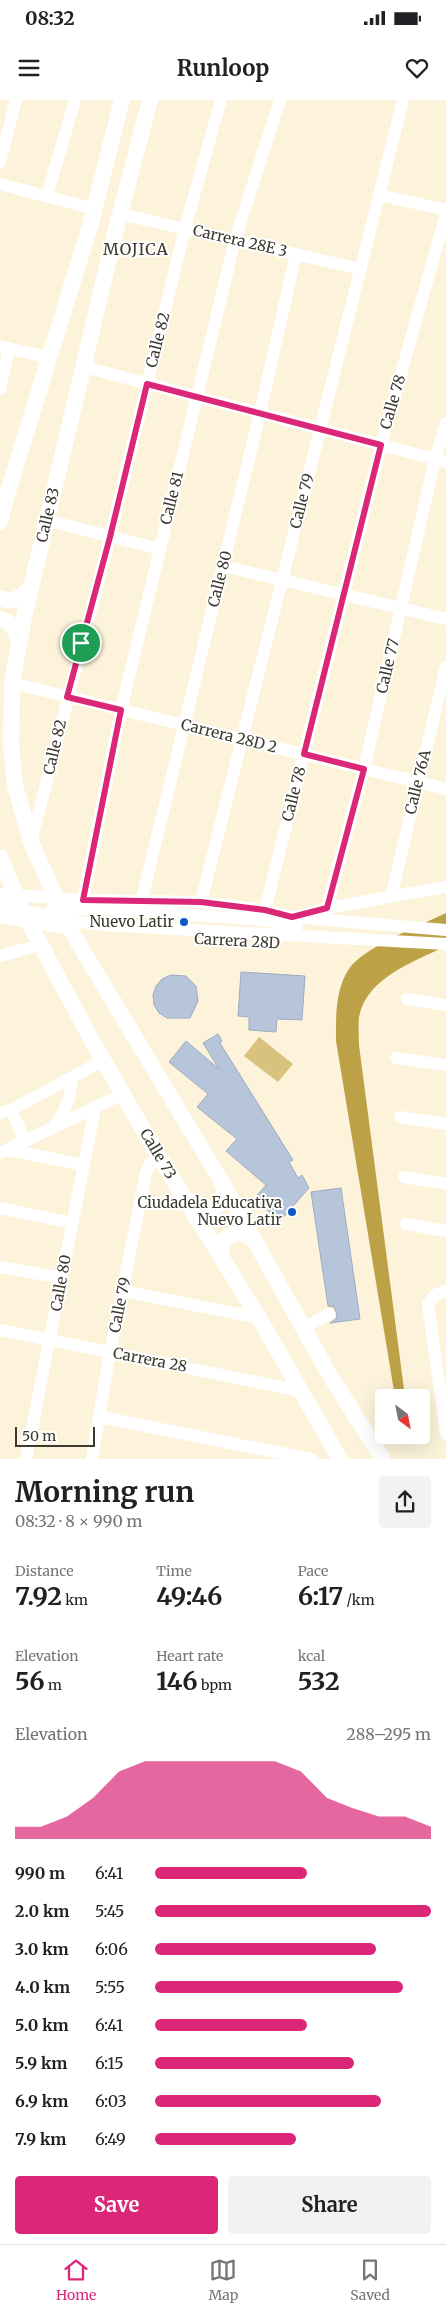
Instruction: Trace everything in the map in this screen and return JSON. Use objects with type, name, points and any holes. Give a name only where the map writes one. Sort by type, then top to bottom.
[{"type":"main road","points":[[0,522],[95,209],[122,100]]},
{"type":"main road","name":"Calle 83","points":[[63,914],[31,842],[15,785],[11,744],[12,683],[46,520],[120,214],[150,100]]},
{"type":"main road","points":[[0,598],[14,600],[31,587]]},
{"type":"main road","points":[[0,620],[11,624],[16,631],[19,647]]},
{"type":"main road","points":[[0,857],[17,906]]},
{"type":"main road","name":"Calle 73","points":[[17,906],[159,1157],[259,1318],[340,1459]]},
{"type":"main road","points":[[63,914],[223,1184],[329,1374],[383,1459]]},
{"type":"main road","points":[[184,1198],[196,1209],[211,1210],[223,1200],[225,1189],[223,1184]]},
{"type":"main road","points":[[221,1256],[223,1242],[233,1234],[243,1233],[254,1241]]},
{"type":"street","points":[[0,162],[16,100]]},
{"type":"street","points":[[47,196],[75,100]]},
{"type":"street","name":"Calle 82","points":[[31,842],[67,697],[110,537],[185,228],[221,100]]},
{"type":"street","name":"Calle 81","points":[[83,900],[121,710],[235,240],[280,100]]},
{"type":"street","name":"Calle 79","points":[[201,902],[403,100]]},
{"type":"street","points":[[0,184],[95,209]]},
{"type":"street","points":[[379,195],[446,210]]},
{"type":"street","name":"Carrera 28E 3","points":[[120,214],[360,269]]},
{"type":"street","name":"Calle 78","points":[[265,910],[381,445],[446,214]]},
{"type":"street","name":"Calle 80","points":[[141,902],[260,414],[296,254]]},
{"type":"street","points":[[0,389],[4,347],[50,358]]},
{"type":"street","points":[[84,367],[441,460]]},
{"type":"street","name":"Calle 77","points":[[327,908],[364,769],[402,607],[441,460],[446,423]]},
{"type":"street","points":[[46,520],[160,550]]},
{"type":"street","points":[[223,566],[402,607],[446,619]]},
{"type":"street","name":"Calle 76A","points":[[391,897],[446,667]]},
{"type":"street","name":"Carrera 28D 2","points":[[12,683],[446,789]]},
{"type":"street","name":"Carrera 28D","points":[[292,917],[327,908],[446,888]]},
{"type":"street","name":"Carrera 28D","points":[[17,906],[63,914],[83,900],[201,902],[265,910],[292,917],[386,929],[446,930]]},
{"type":"street","points":[[0,905],[17,906]]},
{"type":"street","name":"Carrera 28D","points":[[0,916],[17,906],[63,914],[115,934],[446,951]]},
{"type":"street","points":[[63,914],[104,909],[253,919],[323,929],[386,929],[446,937]]},
{"type":"street","points":[[63,914],[104,925],[446,944]]},
{"type":"street","points":[[0,956],[40,945]]},
{"type":"street","points":[[407,999],[446,1005]]},
{"type":"street","points":[[396,1058],[446,1065]]},
{"type":"street","points":[[23,1143],[20,1129],[3,1112],[104,1060]]},
{"type":"street","points":[[52,1129],[67,1105],[72,1078]]},
{"type":"street","points":[[4,1151],[123,1094]]},
{"type":"street","name":"Calle 80","points":[[26,1459],[96,1108]]},
{"type":"street","points":[[400,1117],[446,1124]]},
{"type":"street","points":[[4,1151],[84,1165]]},
{"type":"street","name":"Calle 79","points":[[92,1459],[110,1352],[147,1170],[150,1164],[159,1157]]},
{"type":"street","points":[[404,1177],[446,1184]]},
{"type":"street","points":[[0,1208],[72,1223]]},
{"type":"street","points":[[406,1224],[446,1231]]},
{"type":"street","points":[[0,1267],[62,1278]]},
{"type":"street","points":[[122,1291],[259,1318]]},
{"type":"street","points":[[446,1292],[435,1295],[428,1304],[440,1350],[446,1434]]},
{"type":"street","points":[[304,1328],[329,1314]]},
{"type":"street","name":"Carrera 28","points":[[0,1330],[301,1391]]},
{"type":"street","points":[[100,1417],[311,1459]]},
{"type":"shaded area","points":[[446,913],[446,946],[407,965],[382,981],[371,991],[359,1017],[359,1045],[404,1389],[394,1389],[336,1041],[337,1004],[344,977],[356,961],[366,953],[394,937]]},
{"type":"shaded area","points":[[259,1037],[293,1064],[278,1082],[244,1056]]},
{"type":"building","points":[[241,972],[305,976],[302,1020],[277,1019],[276,1032],[249,1030],[249,1017],[238,1016]]},
{"type":"building","points":[[171,975],[186,976],[196,986],[198,1001],[190,1018],[167,1018],[159,1013],[154,1005],[153,995],[156,986],[162,979]]},
{"type":"building","points":[[218,1034],[222,1041],[220,1043],[293,1160],[289,1162],[298,1178],[302,1175],[309,1188],[280,1221],[254,1199],[266,1185],[226,1151],[237,1139],[197,1107],[208,1094],[169,1062],[186,1041],[219,1069],[203,1043]]},
{"type":"building","points":[[341,1188],[360,1319],[330,1323],[336,1319],[337,1314],[334,1307],[328,1306],[311,1192]]},
{"type":"place","name":"Nuevo Latir","points":[[184,922]]},
{"type":"place","name":"Ciudadela Educativa Nuevo Latir","points":[[292,1212]]},
{"type":"district","name":"MOJICA","points":[[136,249]]},
{"type":"route","points":[[147,384],[381,445],[304,754],[364,769],[327,908],[292,917],[265,910],[201,902],[83,900],[121,710],[67,697],[81,643],[110,537],[147,384]]}]
